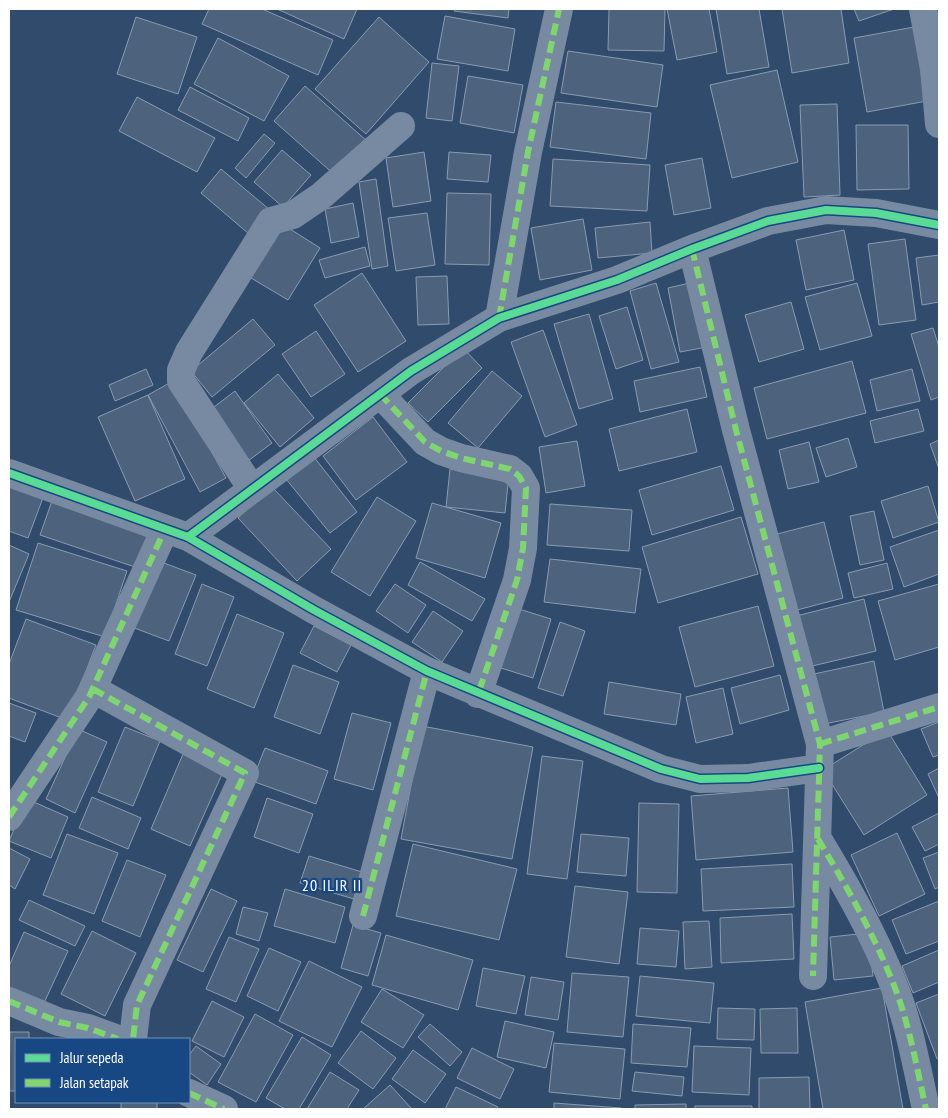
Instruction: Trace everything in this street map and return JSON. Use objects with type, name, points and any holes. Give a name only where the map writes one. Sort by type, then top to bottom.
[{"type":"street","points":[[500,318],[528,152],[559,9]]},
{"type":"street","points":[[923,9],[934,69],[939,124]]},
{"type":"street","points":[[252,489],[181,381],[181,370],[242,265],[271,221],[293,215],[321,196],[401,126]]},
{"type":"street","points":[[9,817],[93,689],[177,533],[252,489],[411,371],[500,318],[617,280],[692,249],[768,221],[826,210],[876,213],[939,225]]},
{"type":"street","points":[[692,249],[736,430],[820,756],[813,976]]},
{"type":"street","points":[[380,394],[425,442],[441,451],[461,458],[510,469],[519,476],[526,488],[523,548],[517,580],[478,694]]},
{"type":"street","points":[[9,473],[177,533],[427,672],[661,769],[700,779],[748,778],[820,756],[939,707]]},
{"type":"street","points":[[363,916],[427,672]]},
{"type":"street","points":[[93,689],[245,773],[137,1005],[132,1038]]},
{"type":"street","points":[[818,839],[866,923],[895,988],[911,1040],[926,1109]]},
{"type":"street","points":[[9,1001],[59,1022],[88,1028],[115,1038]]},
{"type":"street","points":[[190,1093],[224,1109]]},
{"type":"building","points":[[209,9],[262,9],[333,40],[318,75],[202,24]]},
{"type":"building","points":[[277,9],[357,9],[344,39]]},
{"type":"building","points":[[455,9],[509,9],[508,18],[454,11]]},
{"type":"building","points":[[609,9],[665,9],[664,51],[608,50]]},
{"type":"building","points":[[667,9],[709,9],[717,52],[677,60]]},
{"type":"building","points":[[716,9],[759,9],[769,67],[727,74]]},
{"type":"building","points":[[782,9],[841,9],[849,63],[792,73]]},
{"type":"building","points":[[854,9],[894,9],[859,21]]},
{"type":"building","points":[[445,16],[515,29],[508,71],[437,59]]},
{"type":"building","points":[[136,17],[197,37],[178,94],[117,74]]},
{"type":"building","points":[[379,17],[429,62],[366,134],[315,89]]},
{"type":"building","points":[[914,27],[927,101],[867,112],[854,38]]},
{"type":"building","points":[[218,38],[289,76],[264,121],[194,84]]},
{"type":"building","points":[[568,51],[663,65],[657,107],[561,93]]},
{"type":"building","points":[[432,63],[459,66],[452,121],[426,118]]},
{"type":"building","points":[[777,70],[798,162],[732,178],[710,85]]},
{"type":"building","points":[[468,76],[523,85],[514,133],[460,123]]},
{"type":"building","points":[[305,86],[368,142],[337,177],[274,121]]},
{"type":"building","points":[[190,87],[249,118],[238,141],[178,110]]},
{"type":"building","points":[[137,97],[215,138],[197,172],[119,131]]},
{"type":"building","points":[[556,102],[651,113],[646,159],[550,147]]},
{"type":"building","points":[[837,104],[840,195],[804,197],[800,105]]},
{"type":"building","points":[[856,125],[908,125],[909,189],[857,190]]},
{"type":"building","points":[[264,134],[275,143],[246,178],[235,168]]},
{"type":"building","points":[[282,150],[311,175],[283,207],[254,182]]},
{"type":"building","points":[[424,152],[431,201],[393,207],[386,158]]},
{"type":"building","points":[[449,152],[491,155],[488,182],[447,179]]},
{"type":"building","points":[[702,158],[711,208],[674,215],[665,165]]},
{"type":"building","points":[[553,159],[650,165],[647,211],[550,206]]},
{"type":"building","points":[[221,169],[270,210],[249,234],[201,193]]},
{"type":"building","points":[[376,179],[388,266],[372,269],[359,182]]},
{"type":"building","points":[[447,193],[491,194],[489,265],[445,264]]},
{"type":"building","points":[[353,203],[359,237],[331,243],[325,209]]},
{"type":"building","points":[[427,213],[435,265],[396,271],[388,218]]},
{"type":"building","points":[[583,219],[592,270],[540,280],[531,228]]},
{"type":"building","points":[[279,222],[320,248],[288,300],[246,275]]},
{"type":"building","points":[[650,222],[652,253],[598,258],[595,228]]},
{"type":"building","points":[[844,230],[854,280],[806,290],[796,240]]},
{"type":"building","points":[[905,239],[916,320],[879,325],[868,244]]},
{"type":"building","points":[[365,247],[370,266],[325,278],[319,260]]},
{"type":"building","points":[[939,255],[939,302],[922,305],[916,258]]},
{"type":"building","points":[[362,273],[406,341],[358,372],[314,305]]},
{"type":"building","points":[[447,276],[449,324],[418,325],[416,277]]},
{"type":"building","points":[[694,282],[707,347],[680,352],[668,288]]},
{"type":"building","points":[[656,283],[679,362],[651,369],[630,291]]},
{"type":"building","points":[[857,283],[872,336],[820,350],[805,297]]},
{"type":"building","points":[[791,302],[804,349],[759,362],[745,315]]},
{"type":"building","points":[[627,307],[643,360],[616,369],[599,316]]},
{"type":"building","points":[[589,314],[613,399],[579,409],[554,324]]},
{"type":"building","points":[[253,319],[275,345],[212,397],[191,371]]},
{"type":"building","points":[[933,328],[939,347],[939,397],[931,400],[911,334]]},
{"type":"building","points":[[543,330],[577,425],[545,437],[511,342]]},
{"type":"building","points":[[316,331],[345,374],[311,397],[282,354]]},
{"type":"building","points":[[463,348],[482,368],[428,422],[408,403]]},
{"type":"building","points":[[852,361],[866,413],[767,439],[754,388]]},
{"type":"building","points":[[700,367],[707,397],[640,412],[634,381]]},
{"type":"building","points":[[146,369],[153,385],[115,401],[109,385]]},
{"type":"building","points":[[912,369],[920,401],[877,411],[870,380]]},
{"type":"building","points":[[492,371],[522,396],[478,448],[448,423]]},
{"type":"building","points":[[278,374],[314,418],[280,447],[244,403]]},
{"type":"building","points":[[173,381],[226,478],[200,492],[148,395]]},
{"type":"building","points":[[235,391],[272,443],[248,461],[210,410]]},
{"type":"building","points":[[148,395],[185,479],[135,501],[98,417]]},
{"type":"building","points":[[687,409],[697,452],[619,471],[609,429]]},
{"type":"building","points":[[918,409],[924,431],[875,443],[870,421]]},
{"type":"building","points":[[373,417],[407,462],[356,500],[323,456]]},
{"type":"building","points":[[848,438],[857,467],[826,477],[816,448]]},
{"type":"building","points":[[939,440],[939,469],[930,444]]},
{"type":"building","points":[[577,441],[585,486],[546,493],[539,447]]},
{"type":"building","points":[[809,442],[819,482],[788,489],[779,450]]},
{"type":"building","points":[[314,457],[357,512],[330,533],[286,479]]},
{"type":"building","points":[[721,466],[734,510],[652,535],[639,490]]},
{"type":"building","points":[[450,469],[509,475],[505,513],[446,507]]},
{"type":"building","points":[[9,482],[44,495],[28,538],[9,531]]},
{"type":"building","points":[[928,486],[939,522],[893,538],[881,501]]},
{"type":"building","points":[[272,487],[331,549],[297,581],[238,518]]},
{"type":"building","points":[[377,497],[416,521],[370,596],[331,572]]},
{"type":"building","points":[[53,498],[151,532],[138,568],[40,535]]},
{"type":"building","points":[[432,503],[501,523],[485,578],[416,558]]},
{"type":"building","points":[[550,504],[632,510],[629,551],[547,545]]},
{"type":"building","points":[[874,511],[884,560],[860,565],[850,516]]},
{"type":"building","points":[[741,517],[758,574],[658,603],[642,547]]},
{"type":"building","points":[[824,522],[843,598],[793,611],[773,535]]},
{"type":"building","points":[[939,530],[939,574],[904,587],[890,547]]},
{"type":"building","points":[[38,543],[127,571],[105,637],[16,610]]},
{"type":"building","points":[[9,545],[29,554],[9,602]]},
{"type":"building","points":[[550,559],[641,569],[635,613],[544,602]]},
{"type":"building","points":[[156,560],[196,575],[169,641],[129,626]]},
{"type":"building","points":[[420,562],[485,599],[472,621],[408,585]]},
{"type":"building","points":[[887,563],[893,589],[854,598],[848,573]]},
{"type":"building","points":[[202,584],[234,597],[207,666],[175,654]]},
{"type":"building","points":[[395,584],[426,605],[408,633],[376,611]]},
{"type":"building","points":[[939,584],[939,647],[895,660],[878,601]]},
{"type":"building","points":[[864,599],[876,651],[808,667],[796,616]]},
{"type":"building","points":[[758,606],[774,666],[695,687],[679,627]]},
{"type":"building","points":[[519,609],[551,619],[533,678],[501,668]]},
{"type":"building","points":[[433,611],[463,631],[442,662],[412,642]]},
{"type":"building","points":[[237,614],[284,633],[254,708],[207,689]]},
{"type":"building","points":[[26,619],[96,645],[67,720],[9,698],[9,664]]},
{"type":"building","points":[[560,622],[585,631],[563,696],[538,688]]},
{"type":"building","points":[[314,626],[351,645],[337,672],[300,653]]},
{"type":"building","points":[[874,661],[884,712],[824,724],[814,674]]},
{"type":"building","points":[[293,665],[339,682],[320,734],[274,717]]},
{"type":"building","points":[[780,675],[789,710],[740,724],[731,688]]},
{"type":"building","points":[[609,682],[681,694],[676,725],[604,714]]},
{"type":"building","points":[[723,688],[733,734],[696,743],[686,697]]},
{"type":"building","points":[[9,703],[36,713],[25,742],[9,736]]},
{"type":"building","points":[[352,713],[391,723],[373,790],[334,779]]},
{"type":"building","points":[[939,722],[939,755],[933,757],[921,729]]},
{"type":"building","points":[[422,726],[533,747],[512,859],[401,839]]},
{"type":"building","points":[[125,727],[160,741],[133,806],[98,792]]},
{"type":"building","points":[[78,729],[107,742],[75,813],[46,799]]},
{"type":"building","points":[[887,730],[927,795],[864,835],[823,770]]},
{"type":"building","points":[[265,748],[328,771],[316,804],[252,781]]},
{"type":"building","points":[[183,754],[223,772],[190,846],[151,829]]},
{"type":"building","points":[[542,756],[583,761],[567,879],[527,874]]},
{"type":"building","points":[[939,768],[939,798],[928,774]]},
{"type":"building","points":[[788,788],[793,852],[696,860],[691,796]]},
{"type":"building","points":[[92,797],[141,818],[128,849],[79,828]]},
{"type":"building","points":[[267,798],[313,814],[299,853],[254,837]]},
{"type":"building","points":[[27,799],[68,817],[51,858],[9,841]]},
{"type":"building","points":[[639,803],[679,804],[677,893],[637,892]]},
{"type":"building","points":[[939,813],[939,844],[925,851],[912,827]]},
{"type":"building","points":[[897,833],[925,894],[879,916],[851,855]]},
{"type":"building","points":[[67,834],[118,853],[94,914],[43,895]]},
{"type":"building","points":[[581,834],[629,838],[626,876],[577,872]]},
{"type":"building","points":[[413,844],[517,869],[499,940],[396,916]]},
{"type":"building","points":[[9,848],[30,859],[15,889],[9,885]]},
{"type":"building","points":[[939,852],[939,887],[935,889],[923,858]]},
{"type":"building","points":[[309,856],[362,872],[354,899],[300,883]]},
{"type":"building","points":[[127,860],[166,875],[140,937],[102,921]]},
{"type":"building","points":[[792,864],[794,907],[703,911],[701,869]]},
{"type":"building","points":[[575,886],[628,892],[619,964],[566,957]]},
{"type":"building","points":[[211,889],[237,901],[203,972],[177,960]]},
{"type":"building","points":[[285,889],[345,907],[335,943],[274,926]]},
{"type":"building","points":[[29,900],[85,926],[75,946],[19,920]]},
{"type":"building","points":[[939,901],[939,941],[906,954],[892,920]]},
{"type":"building","points":[[243,907],[268,913],[259,941],[236,934]]},
{"type":"building","points":[[792,914],[794,959],[721,963],[720,918]]},
{"type":"building","points":[[709,921],[712,967],[685,969],[683,922]]},
{"type":"building","points":[[353,925],[381,933],[368,976],[341,968]]},
{"type":"building","points":[[640,928],[679,931],[676,967],[637,964]]},
{"type":"building","points":[[92,931],[136,953],[105,1016],[61,994]]},
{"type":"building","points":[[24,932],[68,951],[44,1003],[9,987],[9,966]]},
{"type":"building","points":[[868,933],[873,976],[834,980],[830,937]]},
{"type":"building","points":[[386,935],[473,960],[458,1010],[372,985]]},
{"type":"building","points":[[229,937],[259,949],[236,1002],[206,989]]},
{"type":"building","points":[[269,948],[301,962],[278,1011],[247,996]]},
{"type":"building","points":[[939,950],[939,982],[913,993],[902,966]]},
{"type":"building","points":[[309,961],[362,987],[332,1047],[279,1021]]},
{"type":"building","points":[[483,968],[525,976],[516,1014],[476,1006]]},
{"type":"building","points":[[572,973],[629,977],[623,1037],[567,1032]]},
{"type":"building","points":[[640,976],[714,983],[710,1023],[636,1016]]},
{"type":"building","points":[[531,977],[564,982],[558,1020],[525,1015]]},
{"type":"building","points":[[882,988],[903,1109],[823,1109],[805,1002]]},
{"type":"building","points":[[382,989],[424,1015],[403,1048],[361,1022]]},
{"type":"building","points":[[939,994],[939,1058],[937,1059],[916,1003]]},
{"type":"building","points":[[212,1001],[244,1017],[224,1057],[192,1041]]},
{"type":"building","points":[[718,1008],[755,1009],[754,1040],[717,1039]]},
{"type":"building","points":[[797,1008],[798,1053],[761,1053],[760,1009]]},
{"type":"building","points":[[255,1014],[293,1035],[256,1102],[218,1082]]},
{"type":"building","points":[[505,1021],[554,1032],[546,1068],[497,1057]]},
{"type":"building","points":[[430,1024],[462,1052],[450,1066],[418,1037]]},
{"type":"building","points":[[633,1024],[691,1028],[687,1067],[631,1063]]},
{"type":"building","points":[[361,1031],[396,1058],[373,1089],[338,1063]]},
{"type":"building","points":[[10,1032],[29,1032],[29,1038],[15,1038],[15,1091],[9,1091]]},
{"type":"building","points":[[302,1037],[331,1055],[299,1109],[285,1109],[266,1098]]},
{"type":"building","points":[[554,1043],[625,1049],[620,1099],[549,1092]]},
{"type":"building","points":[[196,1046],[221,1064],[207,1085],[190,1073],[190,1054]]},
{"type":"building","points":[[694,1046],[751,1048],[749,1095],[692,1092]]},
{"type":"building","points":[[472,1048],[514,1069],[500,1099],[457,1078]]},
{"type":"building","points":[[413,1050],[446,1074],[425,1103],[392,1079]]},
{"type":"building","points":[[330,1072],[359,1090],[347,1109],[307,1109]]},
{"type":"building","points":[[635,1072],[684,1077],[682,1096],[632,1091]]},
{"type":"building","points":[[809,1077],[810,1109],[759,1109],[759,1078]]},
{"type":"building","points":[[390,1085],[412,1109],[363,1109]]},
{"type":"building","points":[[456,1087],[498,1107],[497,1109],[445,1109]]},
{"type":"building","points":[[121,1103],[157,1103],[157,1109],[121,1109]]},
{"type":"building","points":[[554,1103],[621,1108],[621,1109],[554,1109]]},
{"type":"building","points":[[686,1104],[686,1109],[635,1109],[635,1105]]},
{"type":"building","points":[[695,1106],[752,1106],[752,1109],[695,1109]]},
{"type":"marked path","points":[[499,318],[528,152],[559,9]]},
{"type":"marked path","points":[[692,249],[736,430],[820,744],[813,976]]},
{"type":"marked path","points":[[380,394],[425,442],[441,451],[461,458],[510,469],[519,476],[526,488],[523,548],[517,580],[478,694]]},
{"type":"marked path","points":[[9,817],[89,697],[165,529]]},
{"type":"marked path","points":[[363,916],[427,671]]},
{"type":"marked path","points":[[93,689],[245,773],[137,1005],[133,1038]]},
{"type":"marked path","points":[[820,744],[939,707]]},
{"type":"marked path","points":[[818,839],[860,912],[895,988],[909,1033],[926,1109]]},
{"type":"marked path","points":[[9,1001],[59,1022],[88,1028],[115,1038]]},
{"type":"marked path","points":[[190,1093],[224,1109]]},
{"type":"cycle path","points":[[188,537],[411,371],[499,318],[617,280],[692,249],[768,221],[826,210],[876,213],[939,225]]},
{"type":"cycle path","points":[[9,473],[188,537],[314,610],[427,671],[661,769],[700,779],[748,778],[819,768]]},
{"type":"district","name":"20 ILIR II","points":[[332,885]]}]
